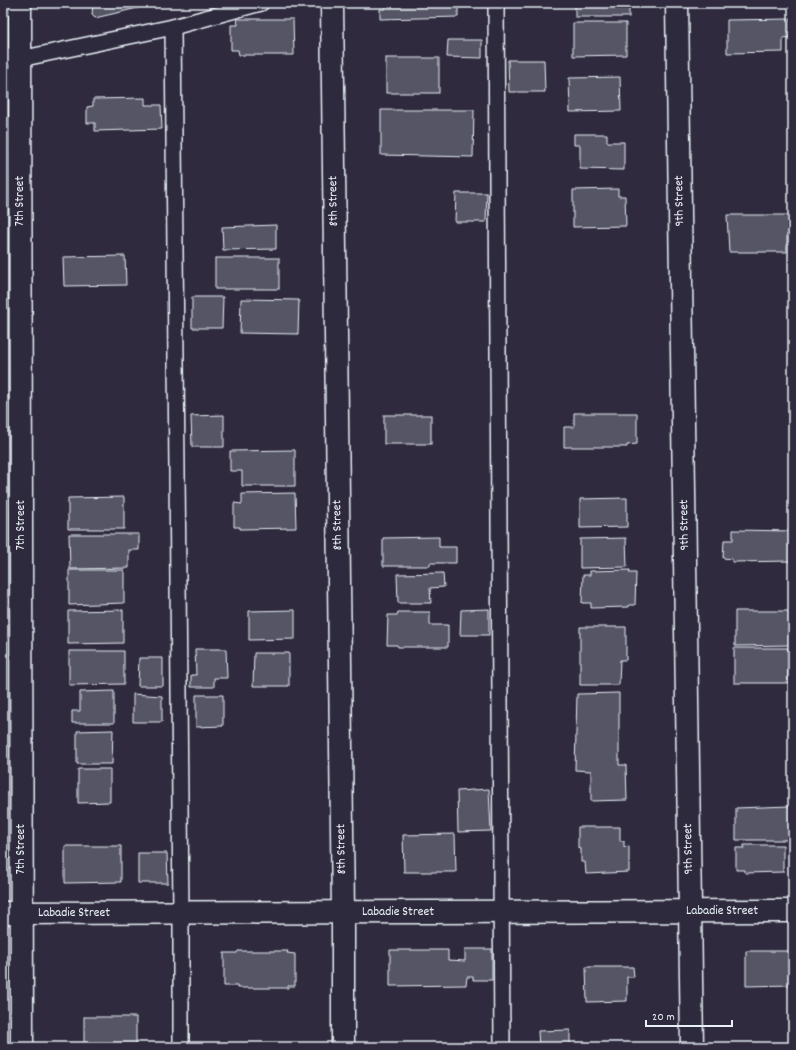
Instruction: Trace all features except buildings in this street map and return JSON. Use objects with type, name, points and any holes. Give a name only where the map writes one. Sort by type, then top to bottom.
[{"type":"street","name":"7th Street","points":[[20,3],[14,57],[12,913],[22,1047]]},
{"type":"street","name":"8th Street","points":[[332,3],[343,912],[343,1047]]},
{"type":"street","name":"9th Street","points":[[677,3],[692,1047]]},
{"type":"street","name":"Labadie Street","points":[[12,913],[793,911]]},
{"type":"lane","points":[[14,57],[173,27],[261,3]]},
{"type":"lane","points":[[496,3],[500,912],[502,1047]]},
{"type":"lane","points":[[173,27],[181,1047]]}]
